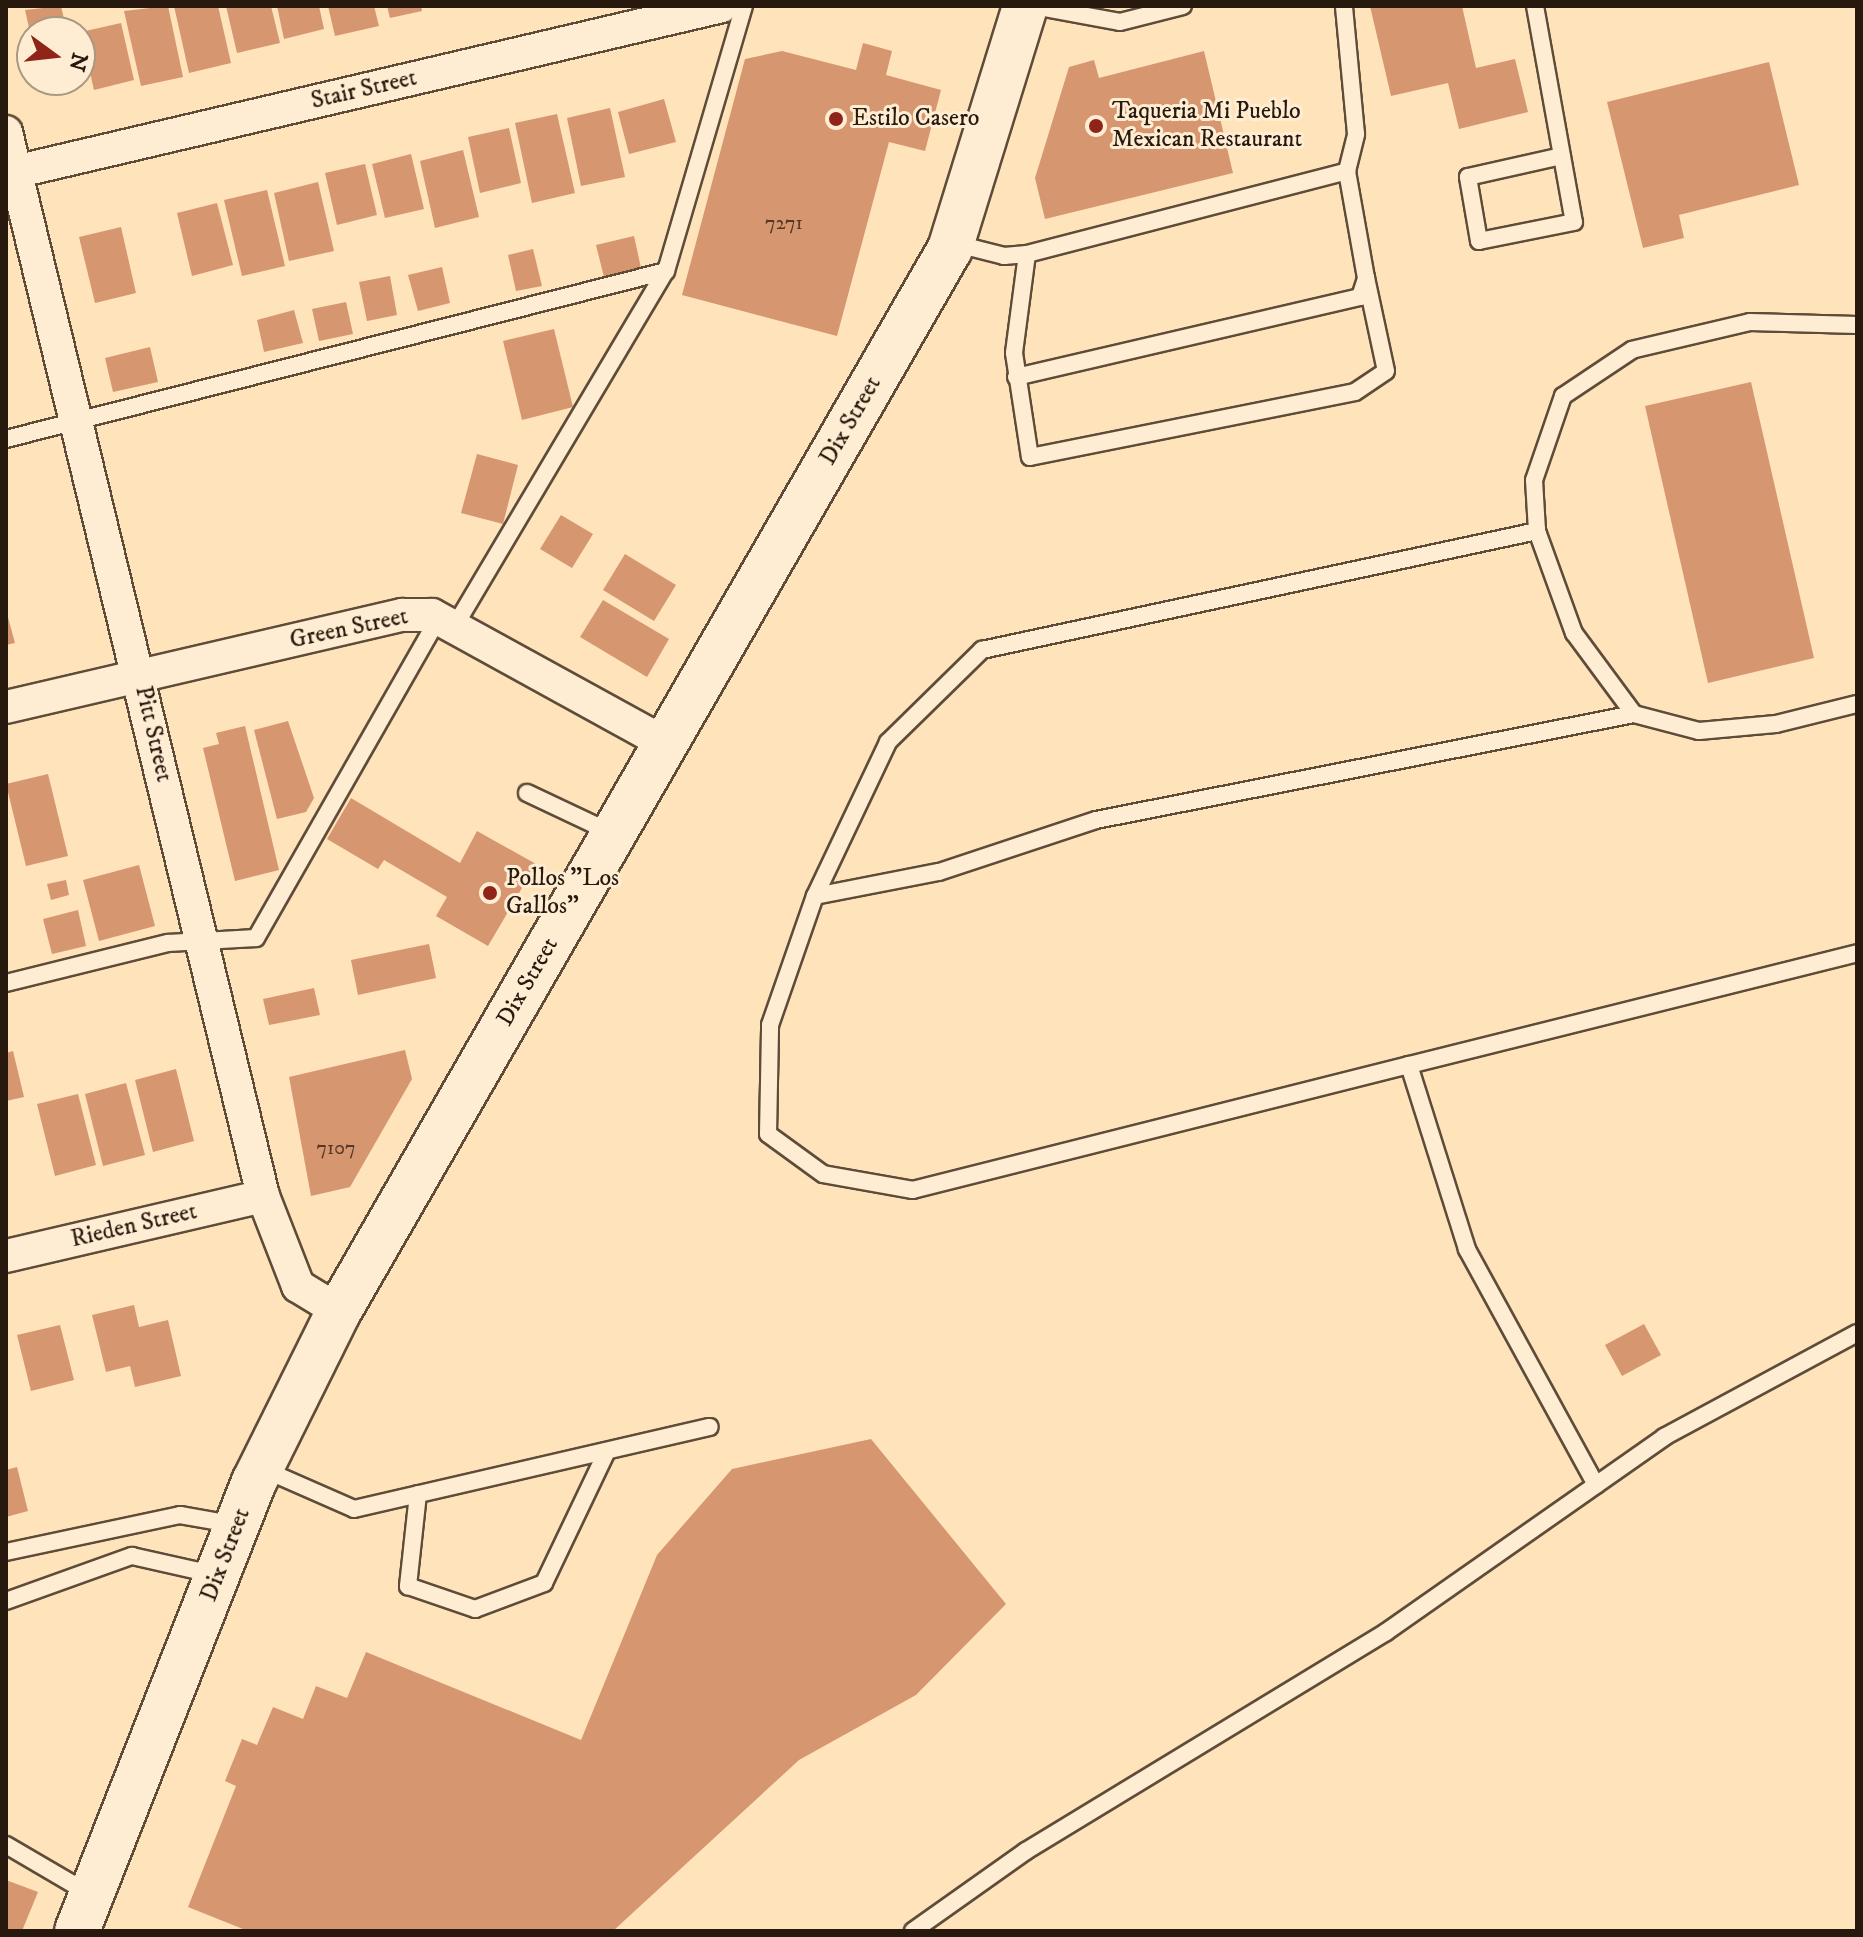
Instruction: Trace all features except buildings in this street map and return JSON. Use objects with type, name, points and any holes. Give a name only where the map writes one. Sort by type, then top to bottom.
[{"type":"street","name":"Stair Street","points":[[11,173],[722,6]]},
{"type":"street","name":"Dix Street","points":[[84,1913],[261,1468],[339,1311],[953,243],[1025,6]]},
{"type":"street","name":"Pitt Street","points":[[6,132],[11,173],[77,423],[263,1196],[298,1286],[339,1311]]},
{"type":"street","name":"Green Street","points":[[6,707],[402,615],[448,620],[665,743]]},
{"type":"street","name":"Rieden Street","points":[[6,1256],[263,1196]]},
{"type":"lane","points":[[6,983],[168,943],[256,938],[448,620],[666,271],[744,6]]},
{"type":"lane","points":[[1033,6],[1120,22],[1183,6]]},
{"type":"lane","points":[[1027,254],[1016,377],[1030,457],[1355,392],[1386,371],[1347,171],[1356,134],[1344,6]]},
{"type":"lane","points":[[1535,6],[1574,222],[1479,241],[1468,177],[1562,156]]},
{"type":"lane","points":[[953,243],[1004,256],[1027,254],[1347,171]]},
{"type":"lane","points":[[6,439],[666,271]]},
{"type":"lane","points":[[1016,377],[1360,297],[1366,278]]},
{"type":"lane","points":[[1634,714],[1574,633],[1537,531],[1534,480],[1563,396],[1632,350],[1750,322],[1857,325]]},
{"type":"lane","points":[[1537,531],[982,650],[888,742],[815,896],[770,1025],[768,1134],[823,1174],[913,1190],[1857,953]]},
{"type":"lane","points":[[815,896],[939,872],[1096,820],[1634,714],[1699,731],[1776,724],[1857,704]]},
{"type":"lane","points":[[527,793],[613,833]]},
{"type":"lane","points":[[1409,1065],[1467,1249],[1596,1485]]},
{"type":"lane","points":[[913,1931],[1026,1851],[1386,1632],[1664,1437],[1857,1333]]},
{"type":"lane","points":[[261,1468],[354,1509],[710,1427]]},
{"type":"lane","points":[[418,1494],[408,1586],[475,1609],[544,1583],[607,1451]]},
{"type":"lane","points":[[6,1552],[180,1515],[238,1525]]},
{"type":"lane","points":[[6,1601],[132,1556],[218,1575]]},
{"type":"lane","points":[[6,1845],[84,1913]]},
{"type":"place","name":"Estilo Casero","points":[[836,119]]},
{"type":"place","name":"Taqueria Mi Pueblo Mexican Restaurant","points":[[1096,126]]},
{"type":"place","name":"Pollos \"Los Gallos\"","points":[[490,893]]}]
